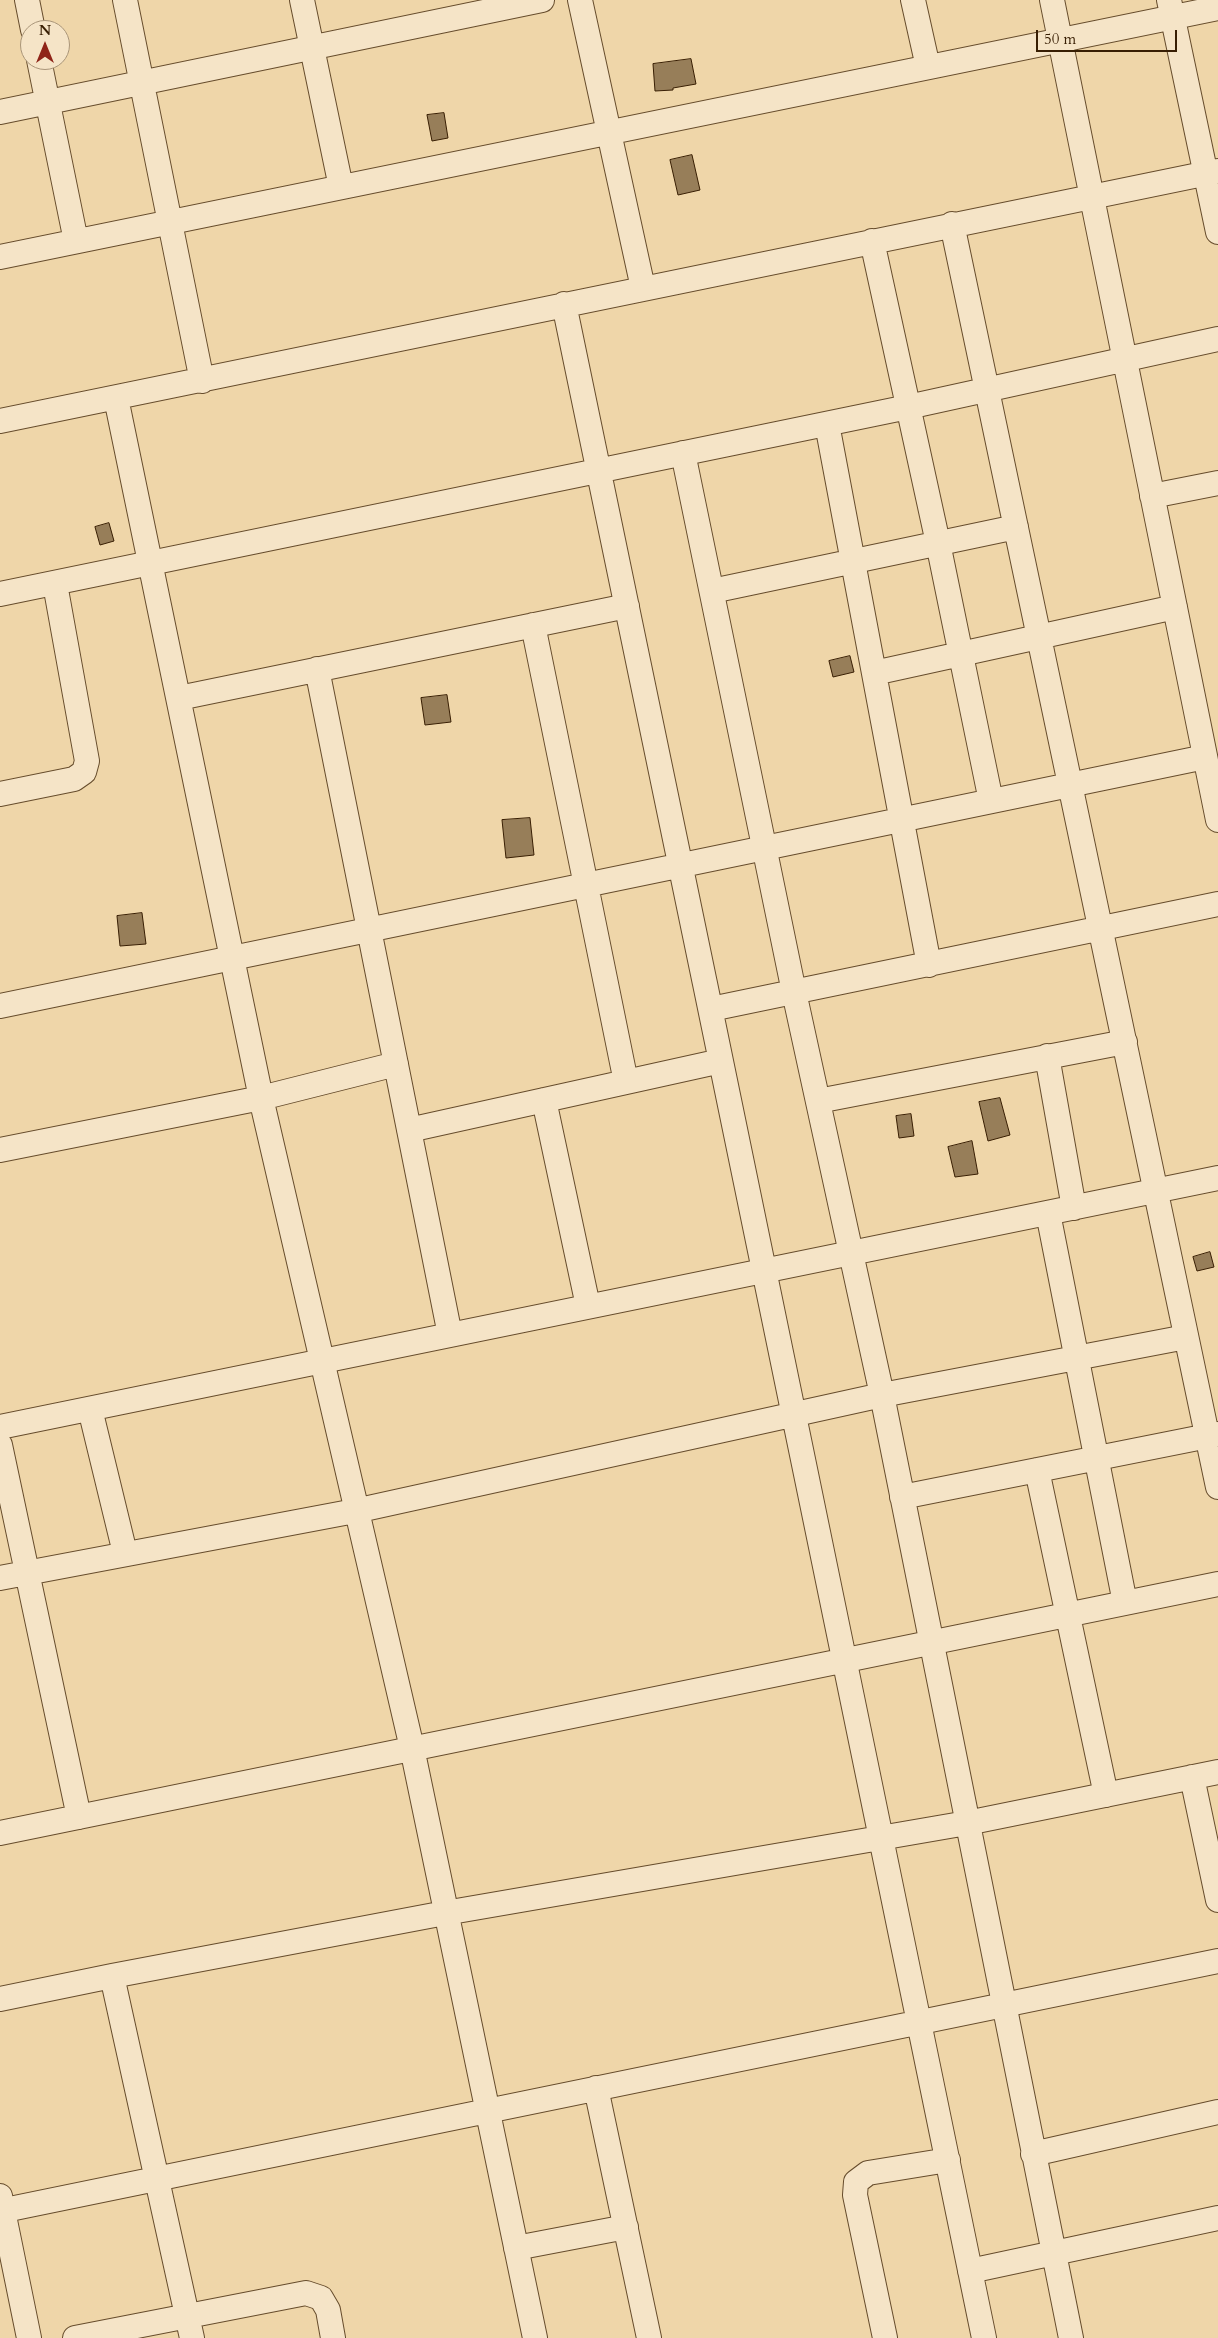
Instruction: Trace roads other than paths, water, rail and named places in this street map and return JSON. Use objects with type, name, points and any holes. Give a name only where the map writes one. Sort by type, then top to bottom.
[{"type":"street","points":[[27,0],[31,20]]},
{"type":"street","points":[[125,0],[202,381]]},
{"type":"street","points":[[302,0],[341,188]]},
{"type":"street","points":[[0,112],[312,47],[449,9],[542,0]]},
{"type":"street","points":[[580,0],[643,288]]},
{"type":"street","points":[[913,0],[928,67]]},
{"type":"street","points":[[1052,0],[1218,820]]},
{"type":"street","points":[[1171,8],[1211,172],[1218,232]]},
{"type":"street","points":[[0,257],[1060,40],[1171,8],[1218,8]]},
{"type":"street","points":[[41,70],[76,241]]},
{"type":"street","points":[[0,421],[202,381],[564,304],[1211,172]]},
{"type":"street","points":[[952,224],[1186,1337],[1213,1435],[1218,1487]]},
{"type":"street","points":[[872,241],[938,543],[991,801]]},
{"type":"street","points":[[564,304],[652,736],[681,865],[883,1838],[984,2338]]},
{"type":"street","points":[[0,594],[827,424],[1218,339]]},
{"type":"street","points":[[116,398],[261,1098],[355,1511],[412,1748],[535,2338]]},
{"type":"street","points":[[827,424],[929,965]]},
{"type":"street","points":[[683,453],[794,992],[882,1395],[1071,2338]]},
{"type":"street","points":[[1152,496],[1218,483]]},
{"type":"street","points":[[712,591],[1016,527]]},
{"type":"street","points":[[0,794],[74,779],[84,772],[87,762],[55,584]]},
{"type":"street","points":[[179,698],[627,606]]},
{"type":"street","points":[[874,673],[1175,607]]},
{"type":"street","points":[[533,625],[626,1082]]},
{"type":"street","points":[[318,669],[450,1335]]},
{"type":"street","points":[[0,1006],[1205,757]]},
{"type":"street","points":[[710,1010],[1101,930],[1218,904]]},
{"type":"street","points":[[818,1101],[1124,1042]]},
{"type":"street","points":[[1047,1056],[1074,1208]]},
{"type":"street","points":[[409,1130],[722,1061]]},
{"type":"street","points":[[1,1143],[261,1098],[396,1064]]},
{"type":"street","points":[[544,1100],[588,1306]]},
{"type":"street","points":[[0,1427],[1218,1178]]},
{"type":"street","points":[[1048,1213],[1125,1603]]},
{"type":"street","points":[[0,1578],[355,1511],[882,1395],[1186,1337]]},
{"type":"street","points":[[90,1409],[125,1553]]},
{"type":"street","points":[[902,1497],[1213,1435]]},
{"type":"street","points":[[0,1445],[79,1817]]},
{"type":"street","points":[[1037,1470],[1066,1614],[1106,1795]]},
{"type":"street","points":[[0,1833],[845,1658],[1218,1584]]},
{"type":"street","points":[[0,1999],[445,1913],[967,1823],[1218,1772]]},
{"type":"street","points":[[1192,1777],[1218,1900]]},
{"type":"street","points":[[29,2338],[1,2206],[158,2178],[1218,1961]]},
{"type":"street","points":[[112,1976],[192,2338]]},
{"type":"street","points":[[596,2088],[649,2338]]},
{"type":"street","points":[[1033,2154],[1218,2112]]},
{"type":"street","points":[[885,2338],[855,2195],[856,2182],[868,2173],[948,2160]]},
{"type":"street","points":[[970,2271],[1218,2218]]},
{"type":"street","points":[[516,2248],[626,2227]]},
{"type":"street","points":[[75,2338],[187,2314],[306,2293],[321,2298],[328,2310],[333,2338]]}]
